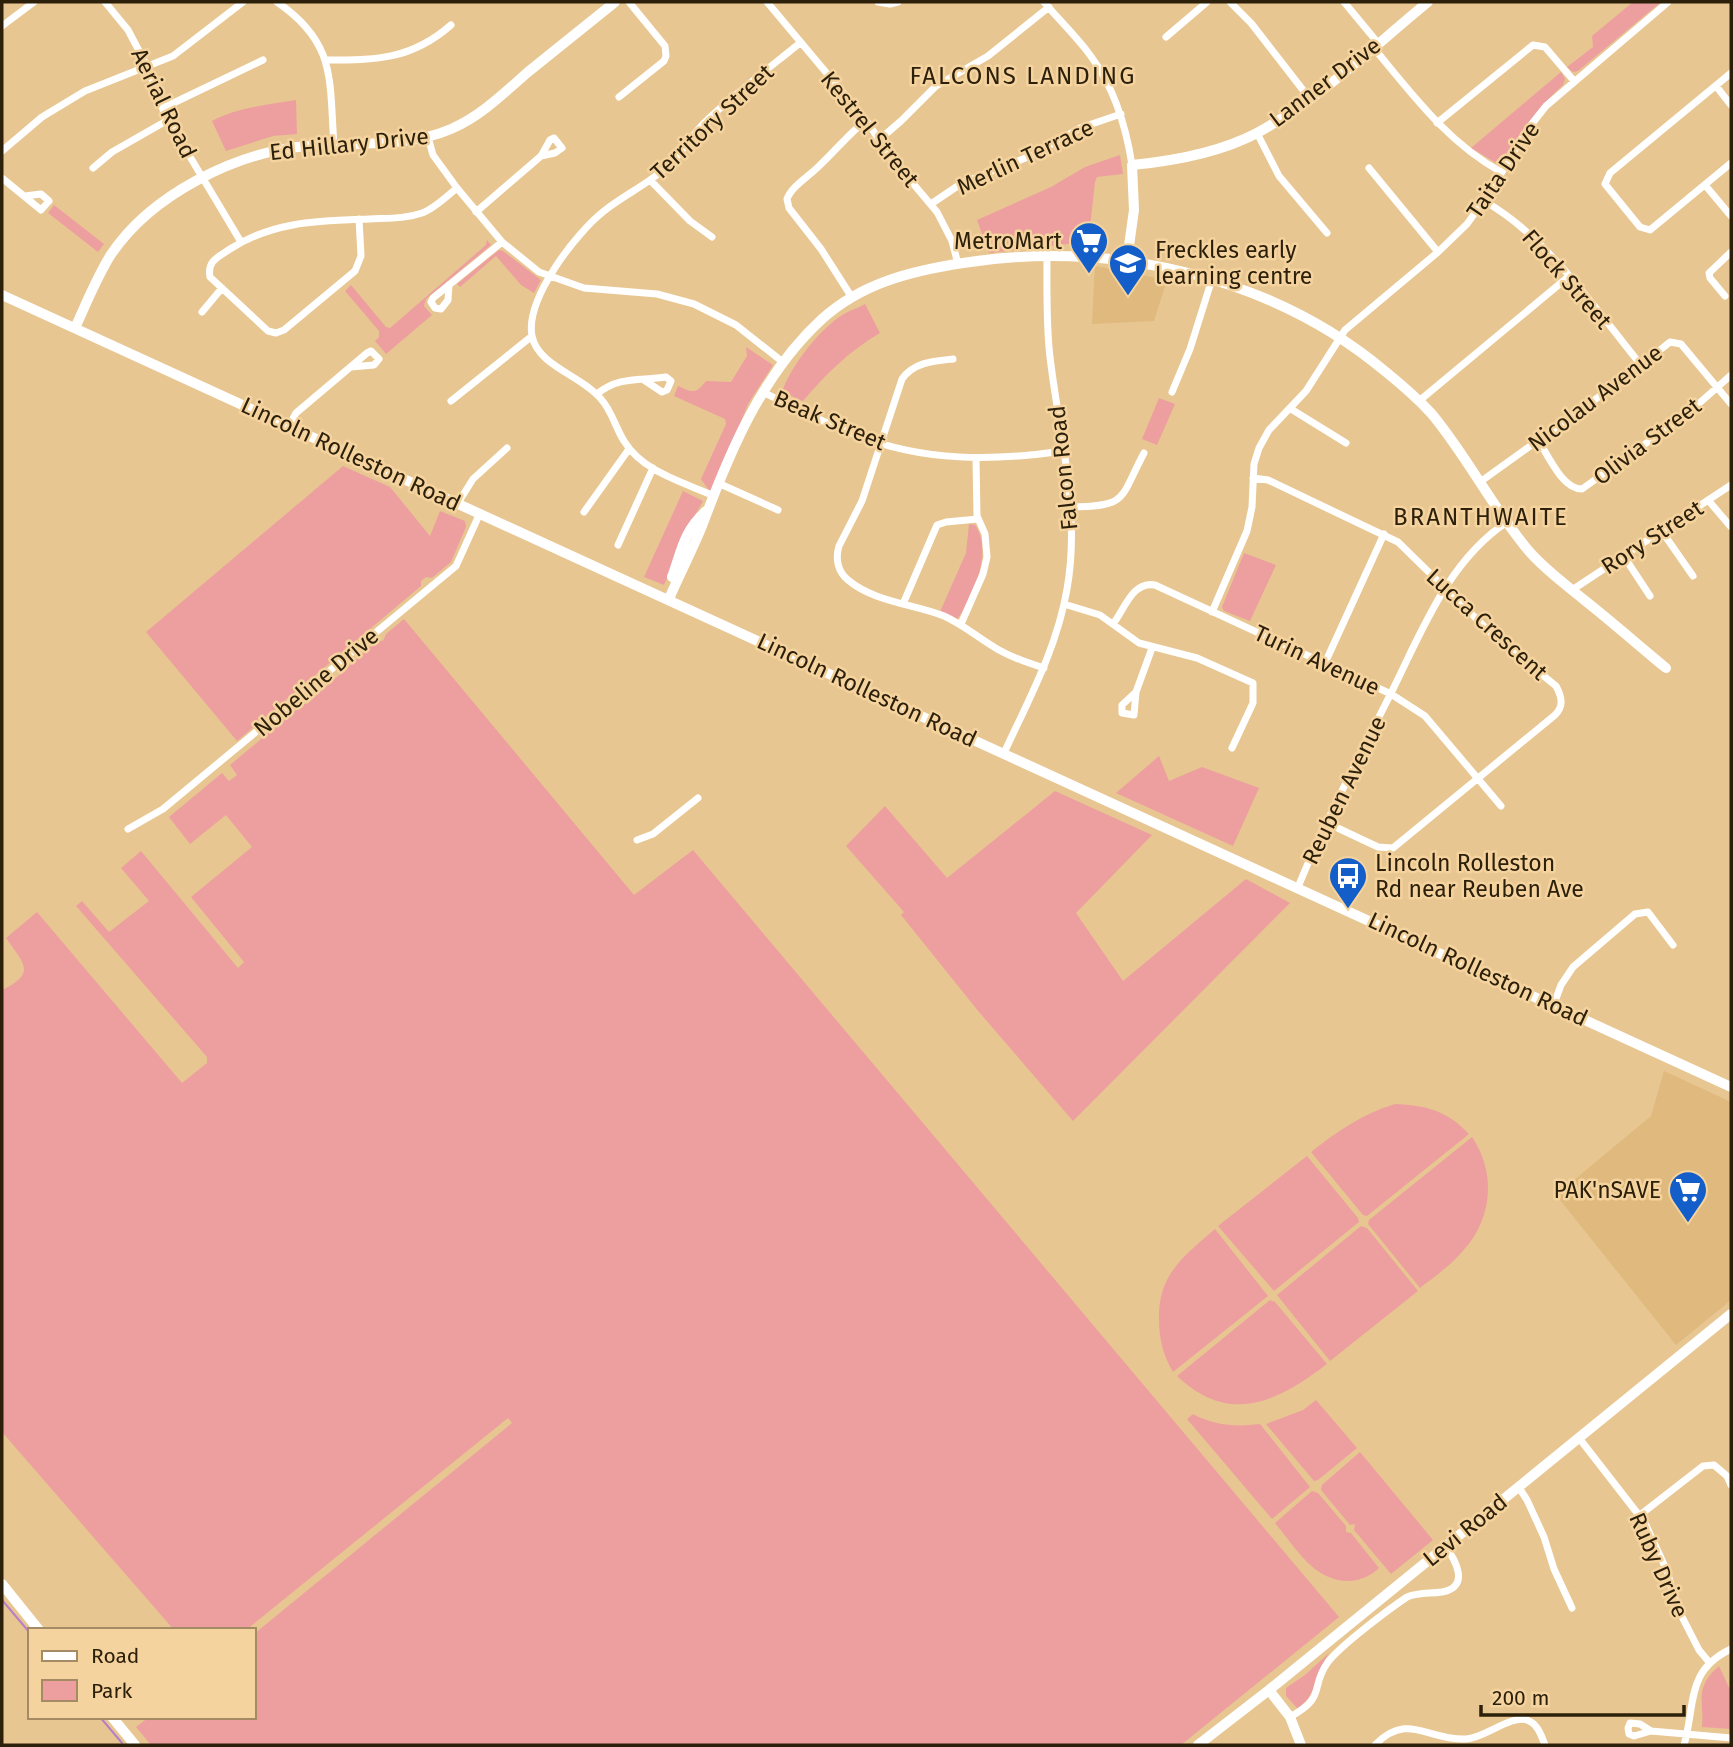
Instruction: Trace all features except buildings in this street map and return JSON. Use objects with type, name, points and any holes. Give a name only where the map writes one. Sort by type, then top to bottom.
[{"type":"street","points":[[2,26],[34,2]]},
{"type":"street","name":"Aerial Road","points":[[105,2],[128,30],[148,66],[168,120],[241,242]]},
{"type":"street","points":[[4,146],[42,117],[85,91],[173,56],[243,2]]},
{"type":"street","points":[[277,2],[296,15],[321,46],[329,73],[334,145]]},
{"type":"street","name":"Ed Hillary Drive","points":[[75,328],[111,254],[142,220],[171,197],[203,178],[259,153],[309,146],[394,142],[428,137],[451,129],[484,110],[615,2]]},
{"type":"street","points":[[619,97],[664,61],[666,56],[665,46],[629,2]]},
{"type":"street","name":"Kestrel Street","points":[[767,2],[866,120],[901,170],[931,204],[952,241],[958,264]]},
{"type":"street","points":[[878,2],[898,2]]},
{"type":"street","points":[[1166,37],[1207,2]]},
{"type":"street","points":[[1230,2],[1251,23],[1310,99]]},
{"type":"street","points":[[1344,2],[1437,123],[1471,153],[1501,172]]},
{"type":"street","name":"Lanner Drive","points":[[1132,165],[1200,154],[1257,133],[1310,99],[1428,2]]},
{"type":"street","name":"Taita Drive","points":[[1212,612],[1247,531],[1256,457],[1269,430],[1291,409],[1320,372],[1345,330],[1438,253],[1467,224],[1535,119],[1574,81],[1668,2]]},
{"type":"street","points":[[880,139],[936,86],[988,56],[1046,4],[1090,55],[1105,79],[1121,114],[1132,165],[1134,210],[1128,260]]},
{"type":"street","points":[[325,60],[374,60],[412,51],[451,25]]},
{"type":"street","name":"Territory Street","points":[[532,336],[535,309],[551,278],[571,245],[594,219],[651,181],[707,121],[800,43]]},
{"type":"street","points":[[1437,123],[1532,45],[1545,47],[1574,81]]},
{"type":"street","points":[[163,108],[263,60]]},
{"type":"street","points":[[1731,73],[1609,173],[1605,184],[1640,227],[1647,230],[1731,163]]},
{"type":"street","points":[[1716,86],[1731,105]]},
{"type":"street","name":"Merlin Terrace","points":[[931,204],[962,183],[1033,155],[1080,128],[1121,114]]},
{"type":"street","points":[[93,168],[112,152],[168,120]]},
{"type":"street","points":[[851,296],[821,249],[789,208],[787,199],[845,137],[866,120]]},
{"type":"street","points":[[1257,133],[1279,176],[1327,233]]},
{"type":"street","points":[[428,137],[433,155],[502,242],[551,278],[584,288],[650,293],[694,304],[736,325],[784,363]]},
{"type":"street","points":[[477,212],[541,156]]},
{"type":"street","points":[[1369,168],[1438,253]]},
{"type":"street","points":[[2,178],[25,196]]},
{"type":"street","points":[[651,181],[690,221],[712,237]]},
{"type":"street","points":[[1705,185],[1731,216]]},
{"type":"street","points":[[359,219],[361,256],[355,271],[284,330],[276,333],[268,331],[210,277],[209,269],[213,260],[241,242],[268,230],[294,223],[359,219],[405,217],[425,213],[457,188]]},
{"type":"street","name":"Flock Street","points":[[1484,201],[1531,235],[1641,365]]},
{"type":"street","points":[[450,285],[502,242]]},
{"type":"street","points":[[1725,296],[1709,273],[1731,252]]},
{"type":"street","points":[[666,598],[702,526],[712,495],[751,410],[762,392],[810,331],[851,296],[867,287],[894,278],[958,264],[1047,256],[1128,260],[1212,279],[1292,311],[1372,360],[1419,401],[1442,427],[1507,522],[1539,562],[1666,667]]},
{"type":"street","name":"Falcon Road","points":[[1004,752],[1044,668],[1064,604],[1070,563],[1071,507],[1050,356],[1047,256]]},
{"type":"street","points":[[1419,401],[1568,277]]},
{"type":"street","points":[[1172,392],[1190,349],[1212,279]]},
{"type":"street","points":[[202,312],[222,288]]},
{"type":"street","name":"Lincoln Rolleston Road","points":[[2,295],[1731,1087]]},
{"type":"street","points":[[451,401],[532,336],[538,350],[548,362],[577,377],[597,394],[607,407],[629,449],[653,468],[712,495]]},
{"type":"street","name":"Nicolau Avenue","points":[[1480,482],[1668,343],[1675,341],[1681,344],[1731,404]]},
{"type":"street","points":[[953,359],[923,363],[907,372],[899,388],[862,501],[839,546],[837,560],[843,574],[853,583],[902,604],[939,614],[961,624],[999,650],[1044,668]]},
{"type":"street","points":[[289,426],[296,413],[351,367]]},
{"type":"street","name":"Olivia Street","points":[[1538,440],[1567,483],[1575,489],[1582,489],[1656,438],[1731,375]]},
{"type":"street","points":[[597,394],[608,385],[619,381],[644,380]]},
{"type":"street","name":"Beak Street","points":[[762,392],[846,431],[882,444],[938,456],[976,459],[1064,451]]},
{"type":"street","points":[[1291,409],[1346,443]]},
{"type":"street","points":[[458,503],[473,479],[507,448]]},
{"type":"street","points":[[584,512],[629,449]]},
{"type":"street","points":[[1071,507],[1105,506],[1119,500],[1144,453]]},
{"type":"street","points":[[961,624],[983,575],[987,557],[985,534],[978,519],[976,459]]},
{"type":"street","points":[[618,545],[653,468]]},
{"type":"street","name":"Lucca Crescent","points":[[1253,478],[1268,480],[1398,542],[1493,635],[1556,686],[1562,698],[1555,715],[1393,848],[1378,847],[1327,823]]},
{"type":"street","points":[[718,483],[778,510]]},
{"type":"street","name":"Rory Street","points":[[1572,590],[1731,485]]},
{"type":"street","points":[[1708,500],[1731,527]]},
{"type":"street","name":"Nobeline Drive","points":[[128,829],[163,809],[456,566],[480,513]]},
{"type":"street","points":[[902,604],[937,525],[978,519]]},
{"type":"street","name":"Reuben Avenue","points":[[1298,887],[1356,762],[1445,588],[1477,546],[1507,522]]},
{"type":"street","points":[[1661,530],[1693,576]]},
{"type":"street","points":[[1325,663],[1384,534]]},
{"type":"street","points":[[1623,555],[1650,596]]},
{"type":"street","name":"Turin Avenue","points":[[1113,624],[1134,591],[1144,584],[1154,585],[1325,663],[1391,694],[1425,716],[1501,806]]},
{"type":"street","points":[[1064,604],[1092,611],[1129,638],[1152,648],[1196,658],[1253,683],[1254,703],[1233,748]]},
{"type":"street","points":[[1136,692],[1152,648]]},
{"type":"street","points":[[637,840],[653,834],[698,798]]},
{"type":"street","points":[[1554,1004],[1561,985],[1573,967],[1635,914],[1648,912],[1673,945]]},
{"type":"street","name":"Levi Road","points":[[1198,1745],[1731,1314]]},
{"type":"street","name":"Ruby Drive","points":[[1579,1438],[1640,1515],[1667,1570],[1678,1609],[1699,1650],[1709,1662]]},
{"type":"street","points":[[1640,1515],[1703,1466],[1714,1465],[1727,1476],[1731,1485]]},
{"type":"street","points":[[1518,1486],[1544,1536],[1554,1569],[1572,1608]]},
{"type":"street","points":[[1290,1717],[1312,1702],[1324,1668],[1340,1650],[1407,1597],[1420,1592],[1442,1592],[1454,1585],[1459,1569],[1455,1559],[1444,1546]]},
{"type":"street","points":[[2,1584],[37,1628]]},
{"type":"street","points":[[1684,1745],[1695,1686],[1709,1662],[1731,1649]]},
{"type":"street","points":[[1269,1690],[1290,1717],[1301,1745]]},
{"type":"street","points":[[114,1719],[135,1745]]},
{"type":"street","points":[[1375,1745],[1388,1734],[1402,1728],[1415,1728],[1446,1738],[1466,1739],[1521,1719],[1536,1726],[1545,1745]]},
{"type":"street","points":[[1651,1731],[1731,1738]]},
{"type":"shaded area","points":[[1095,266],[1167,280],[1154,321],[1092,324]]},
{"type":"shaded area","points":[[1664,1071],[1731,1102],[1731,1300],[1676,1345],[1556,1195],[1651,1116]]},
{"type":"green space","points":[[1633,2],[1661,2],[1578,71],[1573,72],[1567,67],[1593,47],[1592,36]]},
{"type":"green space","points":[[1561,72],[1565,79],[1563,85],[1529,122],[1501,162],[1498,164],[1471,148]]},
{"type":"green space","points":[[296,100],[297,134],[273,136],[226,151],[212,121],[242,110]]},
{"type":"green space","points":[[1120,155],[1123,174],[1097,177],[1095,182],[1088,245],[1076,243],[989,253],[977,220],[1051,187],[1085,167]]},
{"type":"green space","points":[[54,205],[104,244],[98,252],[48,213]]},
{"type":"green space","points":[[487,240],[491,245],[426,299],[424,306],[432,315],[386,354],[375,341],[379,337],[379,331],[345,291],[351,285],[386,327],[390,328],[486,245]]},
{"type":"green space","points":[[499,250],[541,280],[534,293],[521,285],[496,256],[460,287],[457,284]]},
{"type":"green space","points":[[865,304],[880,333],[838,364],[803,401],[782,392],[792,371],[816,338],[835,320]]},
{"type":"green space","points":[[746,347],[773,365],[748,404],[712,495],[701,479],[726,424],[725,419],[674,396],[678,386],[694,391],[706,381],[731,382],[747,356]]},
{"type":"green space","points":[[1159,398],[1175,404],[1157,445],[1142,439]]},
{"type":"green space","points":[[343,466],[390,487],[430,536],[440,511],[465,521],[466,527],[451,562],[432,578],[426,577],[421,581],[421,586],[237,741],[146,632]]},
{"type":"green space","points":[[683,491],[703,501],[664,585],[644,577]]},
{"type":"green space","points":[[969,524],[975,525],[980,536],[982,561],[974,588],[955,622],[939,614],[966,553]]},
{"type":"green space","points":[[1244,553],[1276,565],[1250,621],[1224,611],[1222,607]]},
{"type":"green space","points":[[404,619],[634,895],[693,850],[1339,1617],[1181,1745],[151,1745],[136,1727],[146,1719],[256,1719],[256,1632],[512,1423],[508,1418],[248,1628],[172,1628],[2,1432],[2,990],[20,978],[24,967],[6,938],[37,912],[182,1083],[207,1063],[207,1057],[76,906],[82,901],[109,932],[149,901],[121,868],[141,851],[238,968],[244,962],[191,897],[252,847],[226,815],[190,844],[169,817],[222,773],[229,781],[237,775],[230,765],[303,704],[307,704],[378,640],[383,641],[386,634]]},
{"type":"green space","points":[[1159,756],[1169,781],[1202,767],[1259,788],[1233,846],[1116,793]]},
{"type":"green space","points":[[1055,791],[1152,835],[1076,913],[1123,981],[1246,879],[1290,903],[1073,1121],[979,1012],[901,915],[904,912],[846,846],[885,806],[947,878]]},
{"type":"green space","points":[[1395,1104],[1435,1111],[1453,1120],[1469,1134],[1367,1216],[1363,1215],[1311,1152],[1351,1124]]},
{"type":"green space","points":[[1472,1137],[1480,1151],[1488,1181],[1488,1196],[1480,1226],[1462,1252],[1420,1288],[1368,1224],[1369,1220]]},
{"type":"green space","points":[[1307,1156],[1359,1222],[1274,1291],[1218,1226]]},
{"type":"green space","points":[[1361,1226],[1367,1228],[1418,1291],[1330,1361],[1277,1295]]},
{"type":"green space","points":[[1215,1229],[1268,1296],[1173,1372],[1164,1353],[1160,1333],[1163,1290],[1183,1257]]},
{"type":"green space","points":[[1270,1300],[1275,1302],[1327,1364],[1290,1389],[1253,1403],[1216,1401],[1177,1376]]},
{"type":"green space","points":[[1316,1400],[1357,1448],[1314,1481],[1266,1424],[1303,1410]]},
{"type":"green space","points":[[1193,1414],[1226,1425],[1260,1424],[1310,1487],[1272,1519],[1187,1419]]},
{"type":"green space","points":[[1360,1452],[1433,1540],[1391,1574],[1354,1530],[1355,1524],[1350,1525],[1321,1490],[1322,1485]]},
{"type":"green space","points":[[1312,1491],[1318,1493],[1346,1526],[1346,1532],[1351,1533],[1379,1568],[1376,1571],[1350,1581],[1326,1576],[1307,1562],[1275,1523]]},
{"type":"green space","points":[[1329,1653],[1313,1690],[1298,1709],[1286,1696],[1286,1688]]},
{"type":"green space","points":[[1719,1666],[1731,1692],[1731,1729],[1702,1727],[1703,1688]]},
{"type":"waterway","points":[[2,1600],[28,1631]]},
{"type":"waterway","points":[[102,1719],[122,1743]]},
{"type":"place","name":"MetroMart","points":[[1089,275]]},
{"type":"place","name":"Freckles early learning centre","points":[[1128,297]]},
{"type":"place","name":"Lincoln Rolleston Rd near Reuben Ave","points":[[1348,910]]},
{"type":"place","name":"PAK'nSAVE","points":[[1688,1224]]},
{"type":"district","name":"FALCONS LANDING","points":[[1023,76]]},
{"type":"district","name":"BRANTHWAITE","points":[[1481,517]]}]
